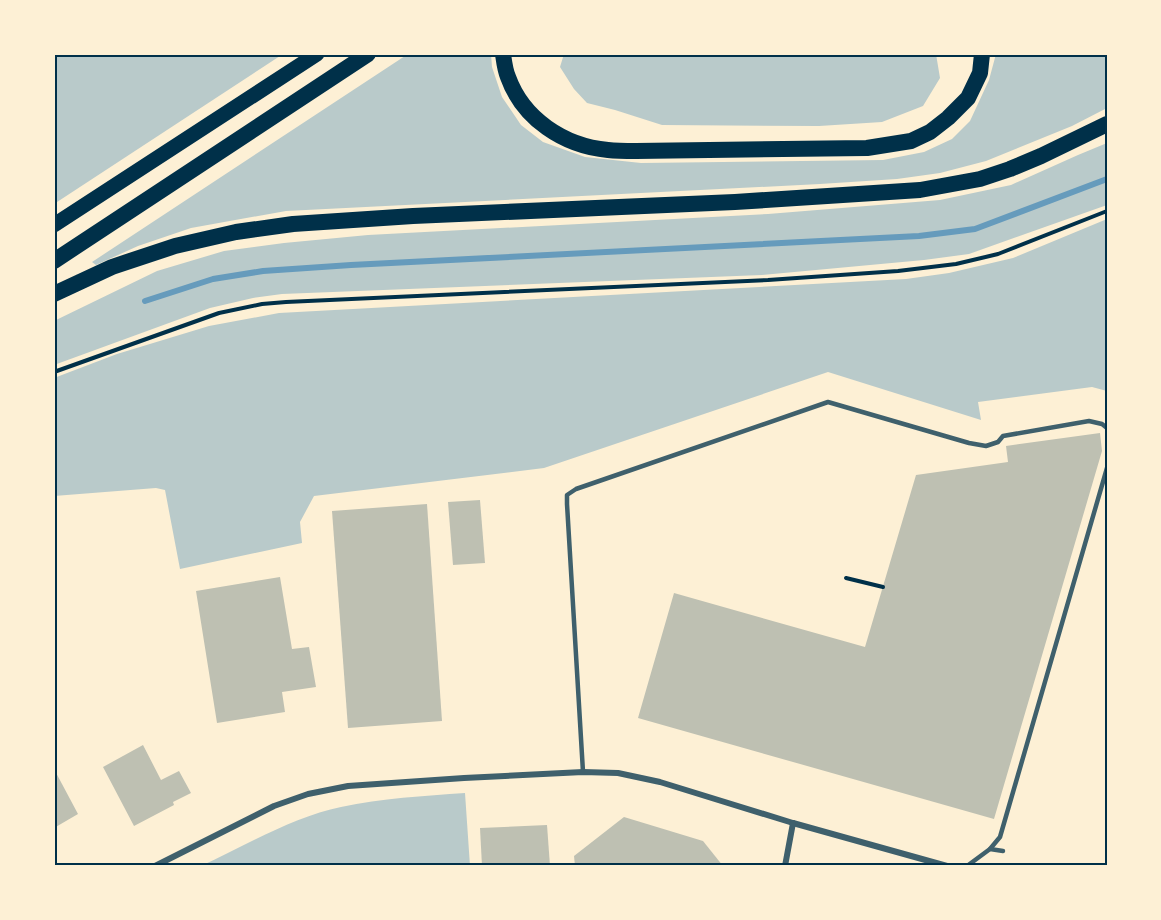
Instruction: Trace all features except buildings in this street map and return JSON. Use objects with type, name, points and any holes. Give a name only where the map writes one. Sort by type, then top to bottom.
[{"type":"highway","points":[[54,225],[317,54]]},
{"type":"highway","points":[[54,261],[368,54]]},
{"type":"highway","points":[[503,54],[507,76],[518,99],[537,121],[557,135],[581,144],[607,150],[636,151],[867,148],[911,141],[930,132],[968,98],[981,72],[982,54]]},
{"type":"highway","points":[[54,294],[112,267],[176,246],[236,232],[293,224],[413,216],[735,202],[920,190],[980,179],[1010,169],[1107,124]]},
{"type":"street","points":[[155,866],[274,806],[308,794],[348,786],[584,772],[618,773],[645,778],[794,824],[947,866]]},
{"type":"street","points":[[785,866],[794,824]]},
{"type":"lane","points":[[584,772],[567,504],[567,495],[576,489],[828,402],[894,423],[986,446],[998,442],[1003,436],[1089,421],[1102,424],[1107,428]]},
{"type":"lane","points":[[967,866],[990,849],[1000,837],[1107,468]]},
{"type":"lane","points":[[990,849],[1003,851]]},
{"type":"path","points":[[54,372],[219,313],[262,304],[768,280],[898,271],[956,264],[998,254],[1107,211]]},
{"type":"path","points":[[846,578],[883,587]]},
{"type":"shaded area","points":[[54,54],[283,54],[54,204]]},
{"type":"shaded area","points":[[408,54],[491,54],[492,67],[502,97],[521,125],[543,142],[585,157],[641,163],[883,160],[924,152],[952,139],[970,121],[989,80],[996,54],[1107,54],[1107,108],[1072,126],[986,161],[940,173],[897,179],[820,184],[286,211],[191,228],[138,246],[96,265],[92,262]]},
{"type":"shaded area","points":[[564,54],[936,54],[940,78],[923,106],[882,122],[819,126],[662,125],[587,103],[574,89],[560,67]]},
{"type":"shaded area","points":[[1107,143],[1107,205],[969,254],[762,275],[282,294],[210,308],[54,365],[54,321],[157,271],[224,251],[368,235],[768,214],[940,200],[1011,185]]},
{"type":"shaded area","points":[[1107,219],[1107,391],[1092,387],[978,402],[981,420],[828,372],[544,468],[314,496],[300,522],[302,543],[180,569],[165,490],[156,488],[54,496],[54,378],[117,354],[209,326],[279,313],[906,279],[949,273],[1013,258]]},
{"type":"shaded area","points":[[465,793],[470,866],[201,866],[288,824],[324,811],[387,799]]},
{"type":"waterway","points":[[145,301],[213,279],[263,271],[919,236],[975,229],[1107,179]]}]
